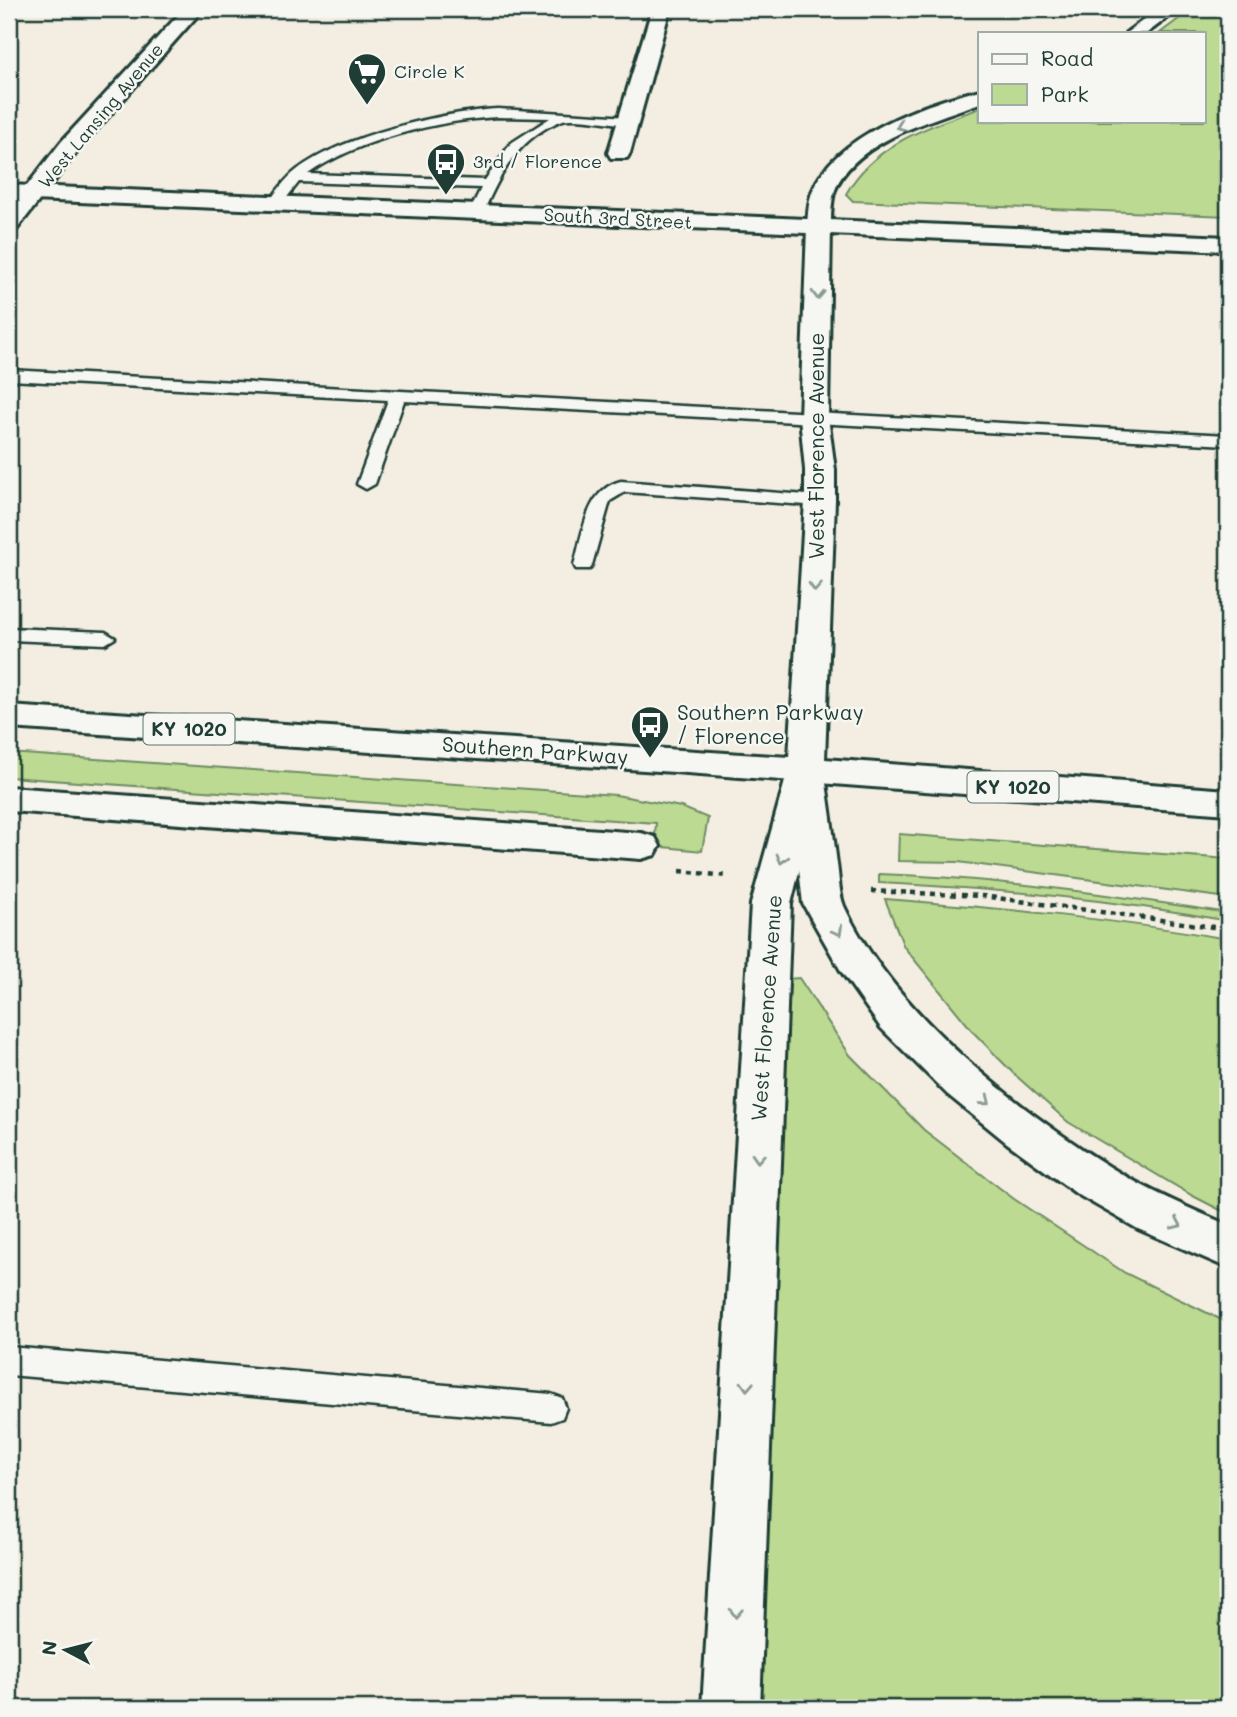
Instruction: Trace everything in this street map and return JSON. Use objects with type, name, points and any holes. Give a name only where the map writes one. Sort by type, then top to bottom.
[{"type":"main road","name":"West Lansing Avenue","points":[[9,224],[69,147],[194,9]]},
{"type":"main road","points":[[620,152],[662,9]]},
{"type":"main road","points":[[1136,32],[1170,9]]},
{"type":"main road","name":"West Florence Avenue","points":[[731,1708],[771,904],[806,770],[821,470],[814,417],[819,227],[824,189],[835,170],[869,142],[893,129],[978,97]]},
{"type":"main road","name":"South 3rd Street","points":[[9,192],[1228,244]]},
{"type":"main road","name":"Southern Parkway","points":[[9,718],[806,770],[1228,802]]},
{"type":"main road","points":[[806,770],[823,904],[855,960],[896,1017],[963,1082],[1023,1130],[1093,1180],[1155,1214],[1228,1247]]},
{"type":"main road","points":[[9,799],[641,846]]},
{"type":"lane","points":[[275,203],[296,178],[311,166],[336,153],[456,117],[481,114],[629,121]]},
{"type":"lane","points":[[476,213],[499,164],[533,130],[563,117]]},
{"type":"lane","points":[[296,178],[488,184]]},
{"type":"lane","points":[[9,375],[1228,440]]},
{"type":"lane","points":[[366,484],[398,396]]},
{"type":"lane","points":[[583,565],[602,499],[621,486],[820,501]]},
{"type":"lane","points":[[9,634],[105,638]]},
{"type":"lane","points":[[9,1361],[551,1408]]},
{"type":"path","points":[[674,870],[731,876]]},
{"type":"path","points":[[884,892],[982,896],[1228,929]]},
{"type":"green space","points":[[1192,9],[1228,9],[1228,216],[853,201],[846,194],[858,176],[887,149],[923,130],[978,109],[978,122],[1206,122],[1206,32],[1161,32]]},
{"type":"green space","points":[[9,753],[616,795],[681,807],[708,818],[702,851],[654,846],[656,823],[9,777]]},
{"type":"green space","points":[[899,834],[1228,859],[1228,898],[958,862],[898,861]]},
{"type":"green space","points":[[879,874],[1011,883],[1098,894],[1228,913],[1228,921],[1054,896],[879,883]]},
{"type":"green space","points":[[885,899],[1057,915],[1228,939],[1228,1214],[1068,1122],[1014,1074],[975,1034],[904,947]]},
{"type":"green space","points":[[799,978],[850,1055],[924,1130],[1014,1199],[1125,1273],[1228,1323],[1228,1708],[758,1708],[768,1386],[788,979]]},
{"type":"place","name":"Circle K","points":[[367,106]]},
{"type":"place","name":"3rd / Florence","points":[[446,196]]},
{"type":"place","name":"Southern Parkway / Florence","points":[[650,759]]}]
